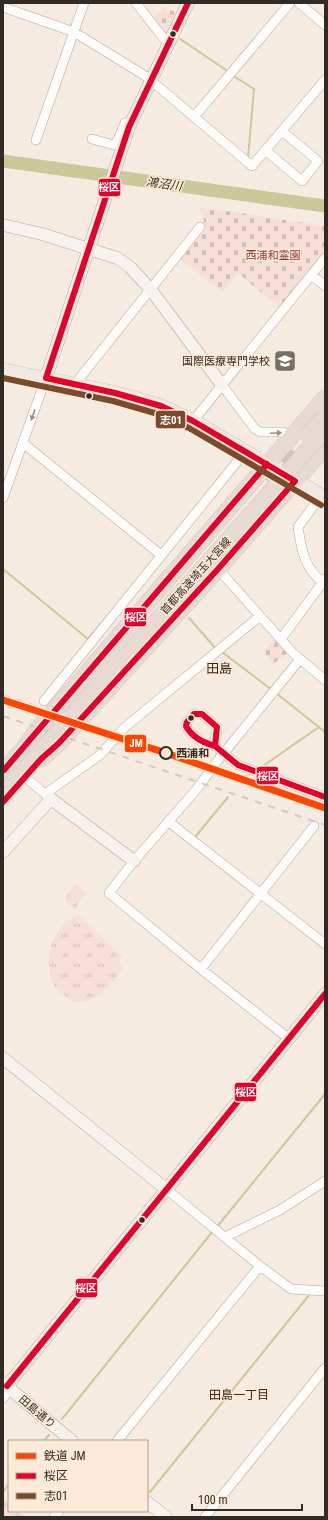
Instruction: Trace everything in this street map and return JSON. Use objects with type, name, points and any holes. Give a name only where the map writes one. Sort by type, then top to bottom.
[{"type":"highway","points":[[297,447],[325,398]]},
{"type":"highway","points":[[297,447],[325,412]]},
{"type":"highway","name":"首都高速埼玉大宮線","points":[[3,779],[325,416]]},
{"type":"highway","name":"首都高速埼玉大宮線","points":[[3,794],[325,430]]},
{"type":"highway","points":[[26,746],[42,724],[267,464],[297,447],[325,435]]},
{"type":"highway","points":[[41,759],[59,743],[218,569],[325,447]]},
{"type":"highway","points":[[5,765],[47,726],[258,486]]},
{"type":"highway","points":[[3,802],[272,496]]},
{"type":"main road","points":[[3,370],[115,393],[161,406],[193,421],[323,497]]},
{"type":"street","points":[[36,140],[84,3]]},
{"type":"street","points":[[136,3],[164,40],[168,43]]},
{"type":"street","points":[[3,497],[46,378],[88,249],[133,120],[188,3]]},
{"type":"street","points":[[194,117],[290,3]]},
{"type":"street","points":[[299,3],[325,25]]},
{"type":"street","points":[[3,7],[74,32],[151,80],[252,166],[325,80]]},
{"type":"street","points":[[92,139],[114,145],[118,140],[125,122],[133,120]]},
{"type":"street","points":[[265,150],[302,181],[318,161],[282,131]]},
{"type":"street","points":[[3,225],[42,234],[117,258],[130,267],[151,290],[256,428],[260,432],[283,432],[297,447]]},
{"type":"street","points":[[75,384],[200,227]]},
{"type":"street","points":[[193,421],[325,258]]},
{"type":"street","points":[[312,274],[325,286]]},
{"type":"street","points":[[23,443],[161,555]]},
{"type":"street","points":[[44,701],[245,452]]},
{"type":"street","points":[[281,639],[324,581],[315,576],[308,565],[300,545],[298,527],[323,497]]},
{"type":"street","points":[[218,569],[300,659],[325,680]]},
{"type":"street","points":[[3,852],[48,796],[100,755],[129,725],[260,616]]},
{"type":"street","points":[[288,1038],[109,893],[196,790],[223,753],[300,659]]},
{"type":"street","points":[[215,746],[238,765],[325,797]]},
{"type":"street","points":[[25,777],[134,862]]},
{"type":"street","points":[[168,822],[325,944]]},
{"type":"street","points":[[201,968],[314,826]]},
{"type":"street","points":[[3,1398],[6,1394],[5,1384],[325,994]]},
{"type":"street","points":[[3,1058],[260,1266],[291,1289],[325,1291]]},
{"type":"street","points":[[226,1237],[280,1210],[324,1184]]},
{"type":"street","points":[[118,1440],[260,1266]]},
{"type":"street","points":[[205,1517],[325,1368]]},
{"type":"street","name":"田島通り","points":[[5,1384],[71,1440]]},
{"type":"street","points":[[148,1503],[166,1517]]},
{"type":"green space","points":[[163,7],[178,13],[167,36],[154,19]]},
{"type":"green space","name":"西浦和霊園","points":[[200,207],[325,226],[325,250],[280,308],[238,273],[223,292],[180,259],[205,225]]},
{"type":"green space","points":[[276,638],[289,652],[273,664],[263,651]]},
{"type":"green space","points":[[74,886],[79,887],[86,893],[75,909],[66,903],[66,896]]},
{"type":"green space","points":[[78,915],[122,956],[120,958],[121,966],[123,968],[106,990],[91,999],[78,1002],[70,1000],[55,986],[51,978],[49,959],[55,936],[65,924]]},
{"type":"green space","points":[[3,1498],[8,1502],[8,1512],[20,1512],[27,1517],[3,1517]]},
{"type":"waterway","points":[[180,39],[229,72]]},
{"type":"waterway","points":[[232,75],[254,89],[248,158]]},
{"type":"waterway","name":"鴻沼川","points":[[3,161],[325,206]]},
{"type":"waterway","name":"鴻沼川","points":[[241,194],[242,189]]},
{"type":"waterway","points":[[3,569],[88,639],[106,618]]},
{"type":"waterway","points":[[189,618],[216,649]]},
{"type":"waterway","points":[[222,652],[272,690]]},
{"type":"waterway","points":[[276,693],[325,732]]},
{"type":"waterway","points":[[263,766],[319,727]]},
{"type":"waterway","points":[[196,836],[228,797]]},
{"type":"waterway","points":[[216,1228],[325,1094]]},
{"type":"waterway","points":[[62,1419],[213,1231]]},
{"type":"waterway","points":[[150,1492],[310,1294]]},
{"type":"waterway","points":[[45,1440],[49,1435]]},
{"type":"waterway","points":[[3,1492],[8,1485]]},
{"type":"tunnel","points":[[265,479],[293,447]]},
{"type":"railway","points":[[3,695],[325,804]]},
{"type":"railway","points":[[3,716],[325,825]]},
{"type":"rail line","name":"JM","points":[[3,700],[166,753],[325,808]]},
{"type":"transit line","name":"桜区","points":[[46,378],[129,127],[188,3]]},
{"type":"transit line","name":"志01","points":[[3,378],[113,401],[158,414],[189,428],[321,505]]},
{"type":"transit line","name":"桜区","points":[[3,802],[41,759],[59,743],[218,569],[295,481],[193,421],[161,406],[115,393],[46,378]]},
{"type":"transit line","name":"桜区","points":[[4,770],[267,464]]},
{"type":"transit line","name":"桜区","points":[[194,714],[202,714],[217,727],[215,746],[199,739],[186,726],[187,722],[194,714]]},
{"type":"transit line","name":"桜区","points":[[215,746],[238,765],[325,797]]},
{"type":"transit line","name":"桜区","points":[[7,1386],[325,994]]},
{"type":"place","name":"国際医療専門学校","points":[[285,361]]},
{"type":"place","name":"西浦和","points":[[166,753]]},
{"type":"district","name":"田島","points":[[219,668]]},
{"type":"district","name":"田島一丁目","points":[[239,1395]]}]
